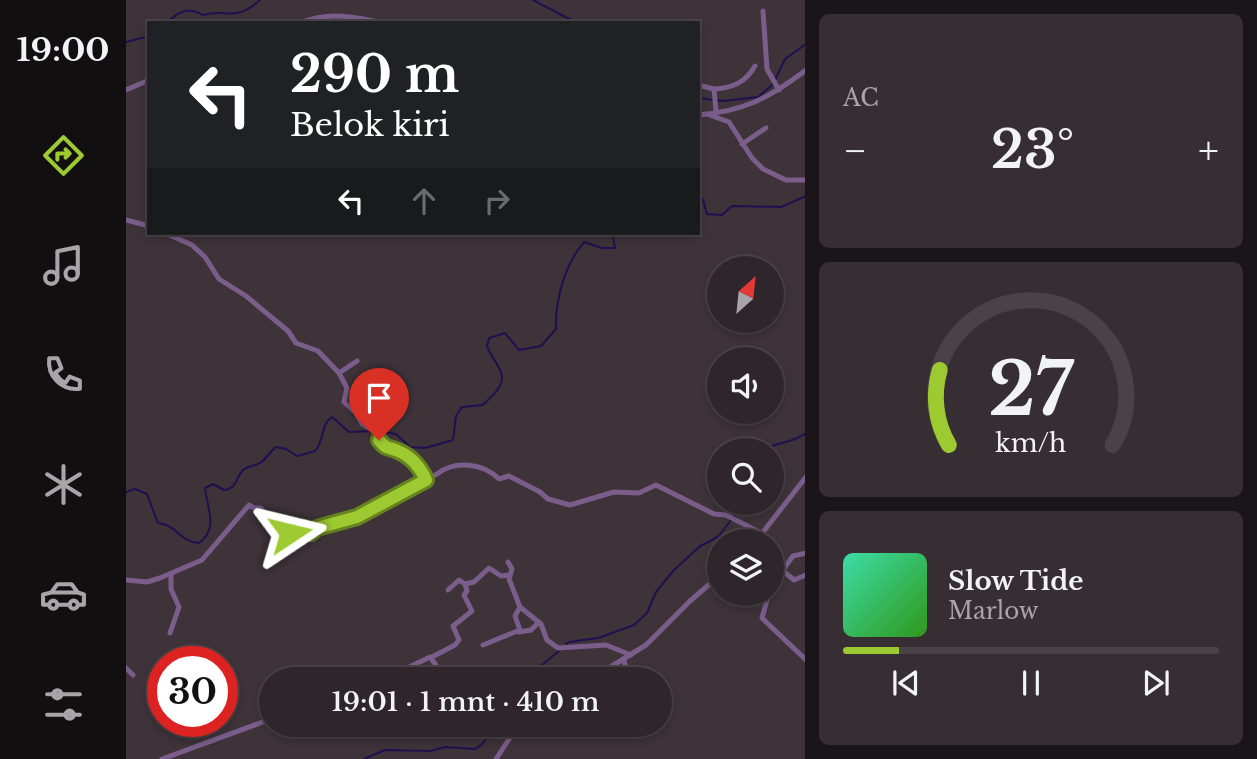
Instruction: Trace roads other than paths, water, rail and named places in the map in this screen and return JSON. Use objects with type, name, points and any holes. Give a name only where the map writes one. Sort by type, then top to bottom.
[{"type":"street","points":[[764,10],[767,69],[776,85]]},
{"type":"street","points":[[308,21],[344,15],[373,21]]},
{"type":"street","points":[[702,86],[714,89],[740,83],[749,76],[755,66]]},
{"type":"street","points":[[700,115],[752,105],[776,85],[805,70]]},
{"type":"street","points":[[126,90],[147,81]]},
{"type":"street","points":[[714,89],[716,111]]},
{"type":"street","points":[[707,114],[729,122],[757,164],[771,174],[786,180],[805,180]]},
{"type":"street","points":[[742,144],[766,128]]},
{"type":"street","points":[[126,220],[147,225]]},
{"type":"street","points":[[170,235],[192,245],[205,257],[219,279],[246,296],[288,331],[296,343],[318,351],[339,373],[347,388],[344,402],[362,424],[372,430],[386,448],[401,452],[418,466],[426,480]]},
{"type":"street","points":[[339,373],[357,361]]},
{"type":"street","points":[[126,580],[147,582],[203,559],[249,505],[261,508],[272,526],[280,522],[292,534],[302,528],[311,533],[317,528],[357,517],[448,467],[469,466],[487,470],[499,479],[509,476],[548,499],[570,505],[614,492],[639,493],[656,485],[714,514],[726,515],[753,529]]},
{"type":"street","points":[[764,529],[805,478]]},
{"type":"street","points":[[784,567],[793,556],[805,553]]},
{"type":"street","points":[[508,562],[512,569],[509,579],[520,607],[538,622],[547,640],[558,648],[606,645],[631,654]]},
{"type":"street","points":[[465,584],[474,582],[489,568],[501,576],[509,575]]},
{"type":"street","points":[[784,572],[794,580],[805,576]]},
{"type":"street","points":[[170,574],[171,589],[179,607],[170,633]]},
{"type":"street","points":[[410,667],[458,641],[453,626],[472,611],[464,595],[467,591],[465,584],[459,580],[448,590]]},
{"type":"street","points":[[610,667],[646,645],[707,586]]},
{"type":"street","points":[[764,606],[761,618],[805,659]]},
{"type":"street","points":[[519,632],[515,616],[520,607]]},
{"type":"street","points":[[483,645],[531,630],[538,622]]},
{"type":"street","points":[[432,657],[438,667]]},
{"type":"street","points":[[623,659],[626,667]]},
{"type":"street","points":[[126,668],[133,675]]},
{"type":"street","points":[[162,759],[259,723]]},
{"type":"street","points":[[496,759],[509,737]]},
{"type":"waterway","points":[[169,21],[188,11],[203,15],[237,13],[260,0]]},
{"type":"waterway","points":[[533,0],[573,21]]},
{"type":"waterway","points":[[126,42],[147,37]]},
{"type":"waterway","points":[[775,80],[785,59],[805,45]]},
{"type":"waterway","points":[[700,98],[723,101],[758,97],[772,85]]},
{"type":"waterway","points":[[700,196],[707,214],[722,215],[732,206],[781,207],[805,196]]},
{"type":"waterway","points":[[376,431],[396,434],[410,447],[425,448],[453,440],[456,416],[461,408],[484,404],[501,382],[501,371],[487,346],[489,338],[505,333],[519,350],[541,346],[556,329],[562,283],[577,251],[584,242],[602,248],[615,248],[614,235]]},
{"type":"waterway","points":[[126,492],[135,489],[147,494],[158,523],[170,527],[187,540],[199,543],[209,531],[210,525],[205,488],[213,484],[224,490],[232,487],[243,470],[260,463],[276,447],[286,449],[297,456],[315,451],[326,424],[332,417],[349,432],[371,431]]},
{"type":"waterway","points":[[784,442],[805,434]]},
{"type":"waterway","points":[[566,644],[598,638],[634,625],[647,613],[656,592],[673,571],[699,547],[719,536],[731,520]]},
{"type":"waterway","points":[[538,667],[559,651]]},
{"type":"waterway","points":[[364,759],[385,750],[430,751],[446,747],[475,749],[487,737]]}]
